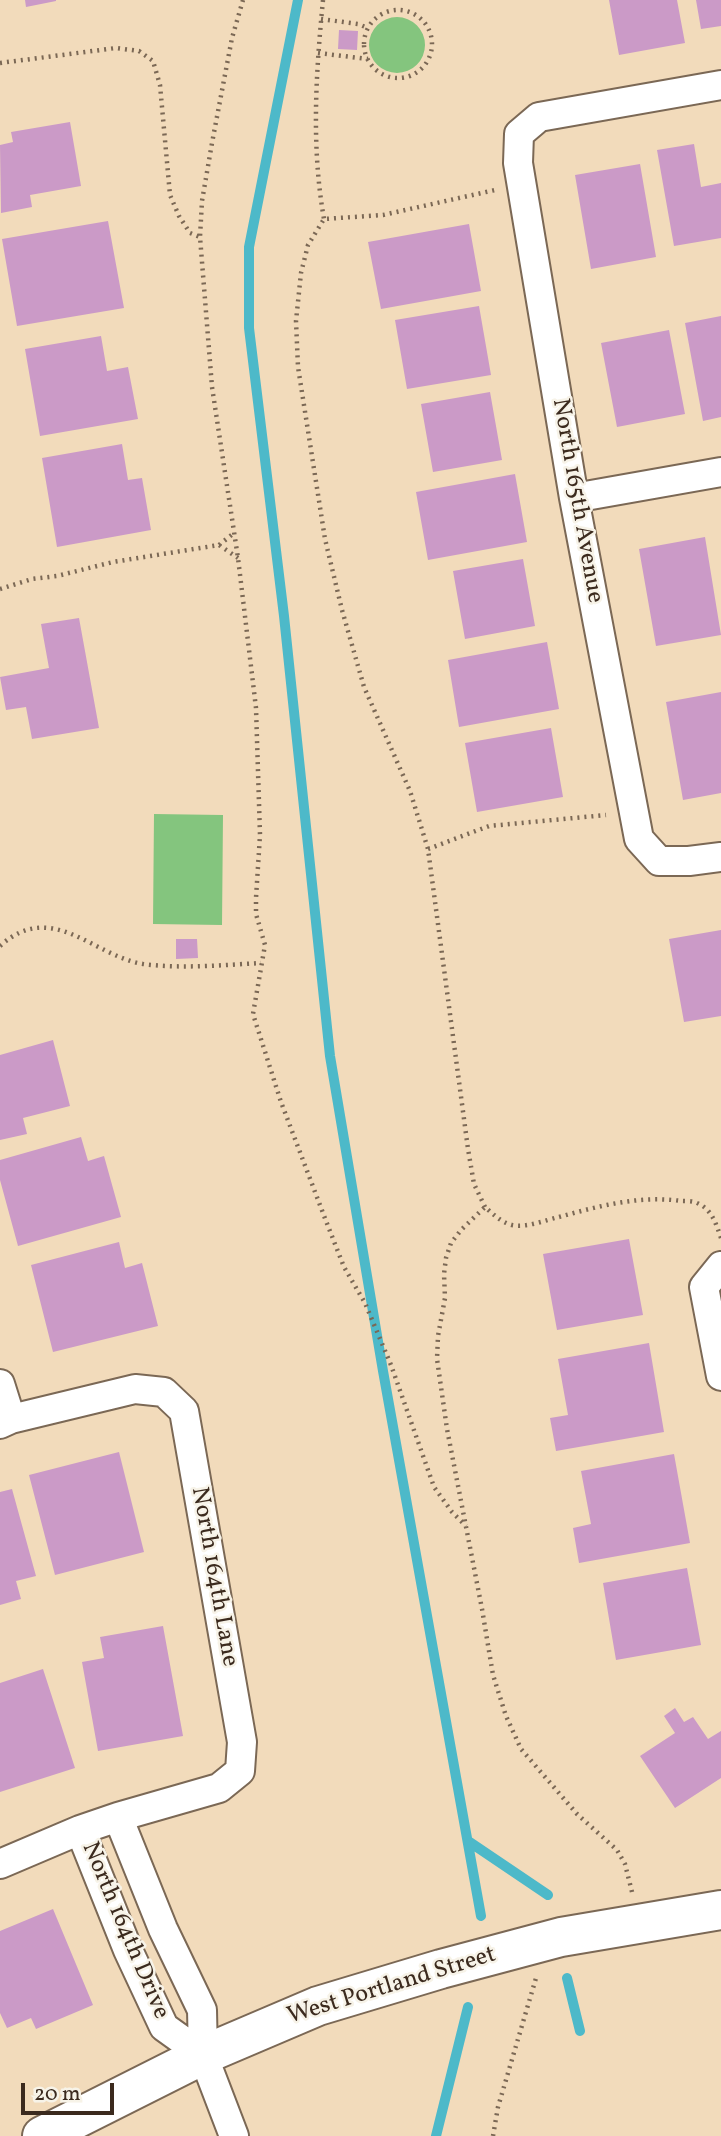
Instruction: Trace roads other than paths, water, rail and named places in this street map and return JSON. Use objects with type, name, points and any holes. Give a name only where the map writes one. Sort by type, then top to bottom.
[{"type":"street","name":"North 165th Avenue","points":[[721,85],[540,117],[519,134],[518,163],[574,498],[639,839],[659,861],[721,857]]},
{"type":"street","points":[[574,498],[721,472]]},
{"type":"street","points":[[721,1266],[704,1287],[721,1376]]},
{"type":"street","points":[[0,1384],[5,1421]]},
{"type":"street","name":"North 164th Lane","points":[[5,1421],[135,1389],[164,1392],[184,1410],[242,1742],[240,1771],[219,1788],[118,1816]]},
{"type":"street","points":[[0,1864],[118,1816]]},
{"type":"street","name":"North 164th Drive","points":[[118,1816],[163,1929],[202,2010],[203,2055],[234,2136]]},
{"type":"street","name":"North 164th Drive","points":[[80,1830],[128,1950],[164,2026],[203,2055]]},
{"type":"street","name":"West Portland Street","points":[[42,2136],[203,2055],[318,2006],[561,1937],[721,1910]]},
{"type":"waterway","points":[[298,0],[249,247],[249,328],[284,616],[330,1056],[383,1371],[481,1916]]},
{"type":"waterway","points":[[468,1841],[548,1895]]},
{"type":"waterway","points":[[567,1978],[580,2031]]},
{"type":"waterway","points":[[436,2136],[468,2007]]}]
